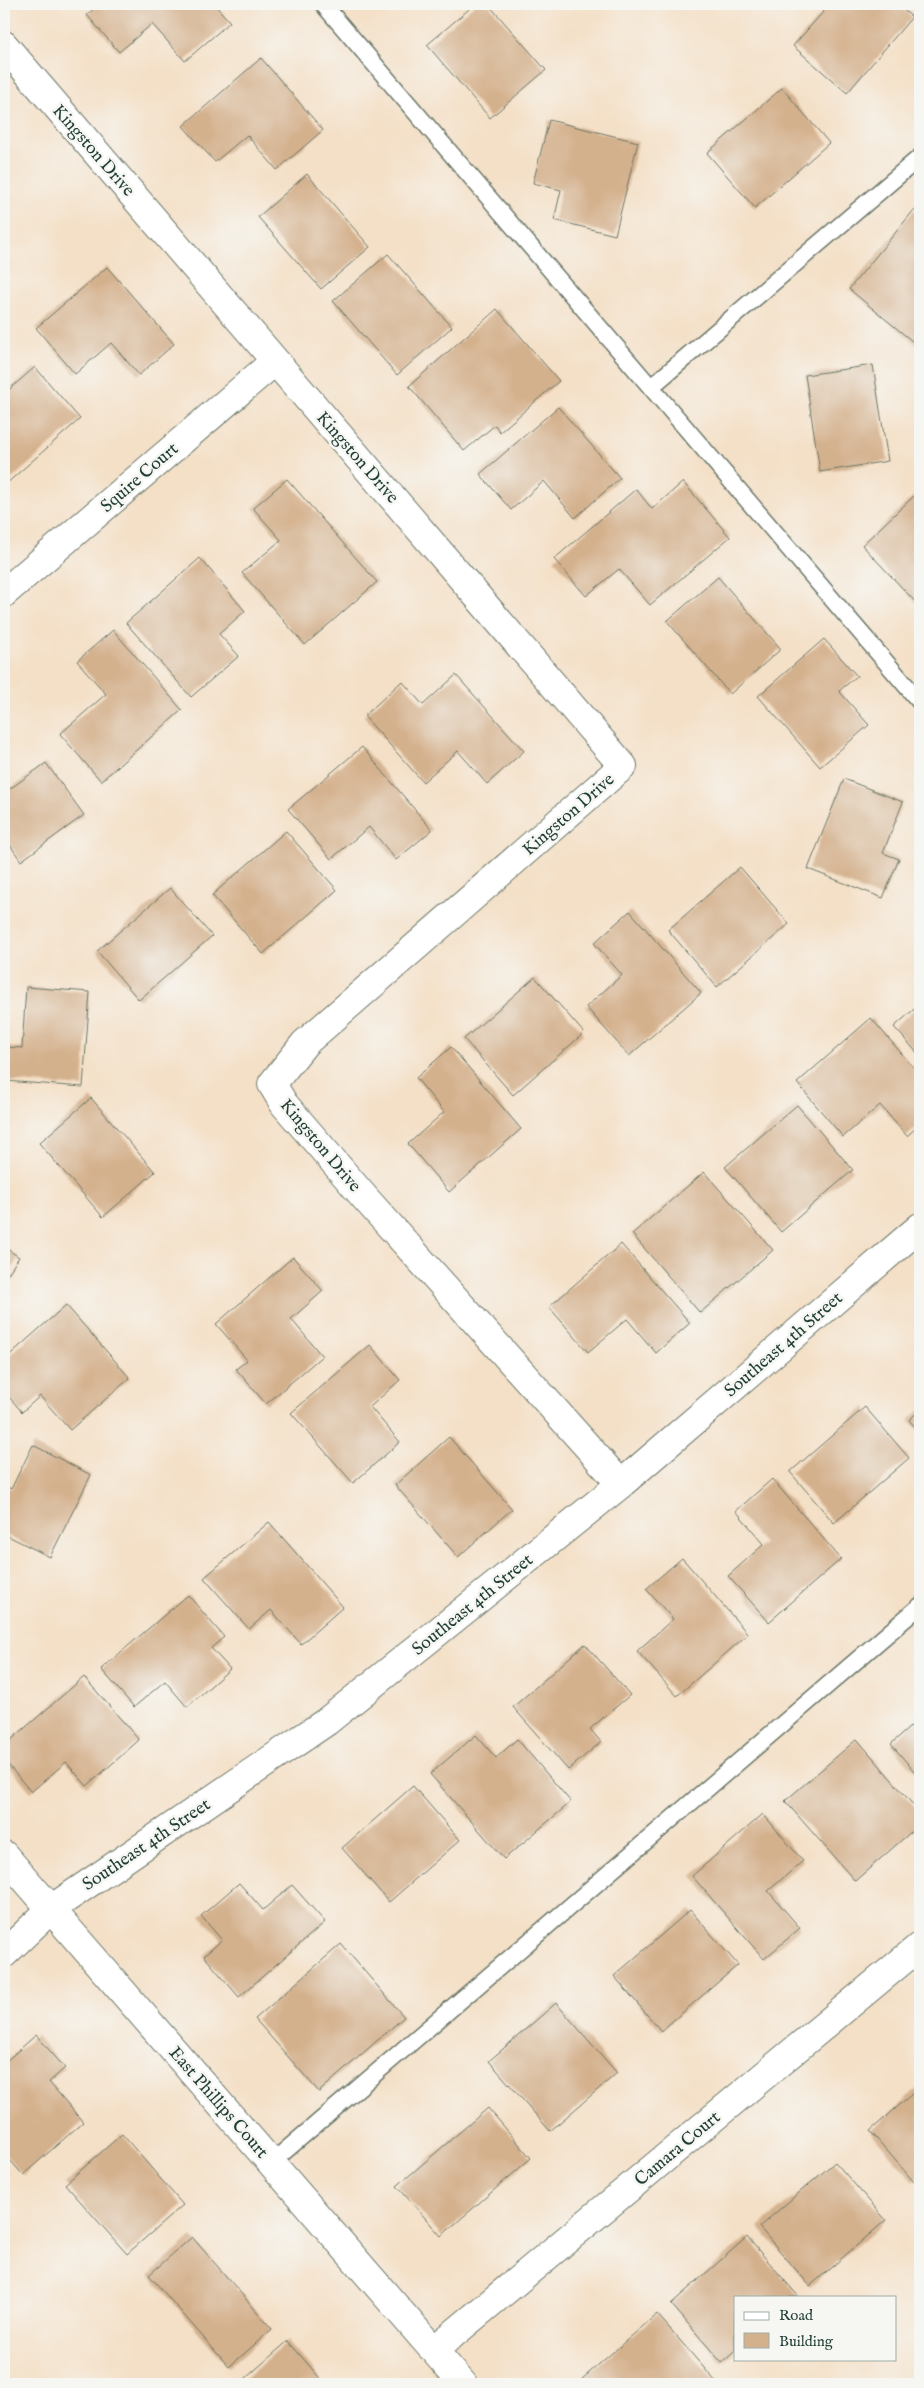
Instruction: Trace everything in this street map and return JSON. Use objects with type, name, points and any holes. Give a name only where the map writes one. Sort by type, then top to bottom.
[{"type":"street","name":"Kingston Drive","points":[[4,45],[623,766],[305,1043],[272,1084],[284,1104],[359,1190],[621,1484]]},
{"type":"street","name":"Squire Court","points":[[4,593],[275,361]]},
{"type":"street","name":"Southeast 4th Street","points":[[4,1954],[51,1909],[326,1722],[621,1484],[920,1226]]},
{"type":"street","name":"East Phillips Court","points":[[4,1855],[463,2384]]},
{"type":"street","name":"Camara Court","points":[[434,2350],[920,1946]]},
{"type":"lane","points":[[323,4],[920,702]]},
{"type":"lane","points":[[650,387],[920,157]]},
{"type":"lane","points":[[271,2163],[920,1606]]},
{"type":"building","points":[[99,4],[214,4],[230,22],[185,61],[152,24],[119,52],[87,15]]},
{"type":"building","points":[[475,4],[488,4],[546,70],[490,118],[427,45]]},
{"type":"building","points":[[830,4],[896,4],[912,17],[847,93],[793,46]]},
{"type":"building","points":[[261,58],[323,130],[277,170],[247,135],[215,162],[183,126]]},
{"type":"building","points":[[782,88],[829,143],[755,208],[707,153]]},
{"type":"building","points":[[549,120],[638,142],[615,235],[554,220],[561,190],[533,183]]},
{"type":"building","points":[[307,174],[370,247],[321,289],[258,217]]},
{"type":"building","points":[[914,210],[920,215],[920,343],[918,346],[849,289]]},
{"type":"building","points":[[388,254],[452,327],[397,375],[333,301]]},
{"type":"building","points":[[107,267],[174,344],[139,375],[111,343],[75,374],[36,328]]},
{"type":"building","points":[[497,309],[559,381],[500,432],[495,425],[464,451],[409,386]]},
{"type":"building","points":[[873,365],[888,461],[820,472],[805,375]]},
{"type":"building","points":[[35,367],[80,419],[6,484],[4,482],[4,394]]},
{"type":"building","points":[[558,407],[620,478],[575,518],[544,481],[511,510],[480,474]]},
{"type":"building","points":[[287,479],[377,582],[305,645],[242,573],[281,540],[253,508]]},
{"type":"building","points":[[683,482],[730,537],[650,605],[619,569],[586,596],[554,559],[636,489],[652,509]]},
{"type":"building","points":[[915,495],[920,500],[920,607],[862,545]]},
{"type":"building","points":[[200,558],[245,611],[219,634],[239,656],[191,697],[126,623]]},
{"type":"building","points":[[718,577],[781,649],[730,694],[667,621]]},
{"type":"building","points":[[113,630],[182,710],[101,781],[60,734],[106,694],[77,661]]},
{"type":"building","points":[[824,639],[857,676],[839,691],[869,725],[820,767],[758,696]]},
{"type":"building","points":[[456,675],[524,751],[487,784],[458,751],[423,782],[364,716],[402,681],[423,705]]},
{"type":"building","points":[[362,747],[432,830],[396,860],[369,827],[331,859],[288,809]]},
{"type":"building","points":[[46,763],[84,815],[21,861],[4,836],[4,793]]},
{"type":"building","points":[[844,779],[903,802],[883,853],[899,859],[883,898],[808,869]]},
{"type":"building","points":[[286,831],[337,890],[263,954],[212,895]]},
{"type":"building","points":[[740,867],[789,924],[717,987],[668,930]]},
{"type":"building","points":[[170,888],[212,936],[139,1000],[97,951]]},
{"type":"building","points":[[630,911],[701,993],[629,1056],[586,1007],[622,975],[594,943]]},
{"type":"building","points":[[535,977],[584,1033],[513,1095],[464,1039]]},
{"type":"building","points":[[26,987],[90,992],[83,1087],[5,1081],[7,1047],[22,1048]]},
{"type":"building","points":[[920,1004],[920,1056],[894,1027]]},
{"type":"building","points":[[871,1018],[920,1075],[920,1124],[907,1136],[880,1105],[843,1137],[797,1083]]},
{"type":"building","points":[[451,1047],[521,1129],[449,1192],[408,1144],[444,1112],[416,1078]]},
{"type":"building","points":[[91,1098],[155,1172],[103,1217],[39,1143]]},
{"type":"building","points":[[797,1105],[853,1170],[781,1232],[725,1167]]},
{"type":"building","points":[[704,1172],[773,1250],[700,1313],[632,1234]]},
{"type":"building","points":[[621,1244],[690,1323],[656,1353],[627,1319],[588,1352],[549,1307]]},
{"type":"building","points":[[4,1247],[19,1257],[4,1280]]},
{"type":"building","points":[[293,1257],[323,1291],[291,1319],[322,1356],[266,1404],[236,1369],[247,1360],[216,1324]]},
{"type":"building","points":[[66,1305],[130,1378],[70,1430],[40,1396],[22,1412],[4,1391],[4,1360]]},
{"type":"building","points":[[370,1345],[400,1380],[370,1407],[400,1442],[353,1483],[291,1413]]},
{"type":"building","points":[[865,1407],[909,1458],[834,1523],[790,1472]]},
{"type":"building","points":[[920,1410],[920,1433],[909,1420]]},
{"type":"building","points":[[449,1437],[512,1509],[458,1557],[395,1485]]},
{"type":"building","points":[[33,1445],[91,1475],[50,1557],[4,1534],[4,1485],[11,1489]]},
{"type":"building","points":[[772,1479],[841,1559],[769,1622],[728,1576],[764,1544],[736,1511]]},
{"type":"building","points":[[269,1522],[343,1607],[301,1644],[271,1610],[249,1629],[204,1578]]},
{"type":"building","points":[[682,1558],[748,1634],[677,1696],[637,1651],[673,1619],[646,1589]]},
{"type":"building","points":[[188,1595],[224,1637],[211,1648],[230,1669],[187,1707],[165,1681],[134,1707],[101,1669]]},
{"type":"building","points":[[585,1644],[630,1695],[590,1729],[601,1742],[568,1770],[513,1707]]},
{"type":"building","points":[[84,1677],[139,1740],[87,1786],[66,1762],[31,1792],[4,1760],[4,1746]]},
{"type":"building","points":[[920,1718],[920,1778],[891,1744]]},
{"type":"building","points":[[476,1735],[496,1758],[517,1739],[571,1802],[504,1859],[430,1774]]},
{"type":"building","points":[[857,1739],[920,1813],[920,1824],[855,1881],[785,1801]]},
{"type":"building","points":[[413,1786],[460,1840],[389,1902],[342,1848]]},
{"type":"building","points":[[763,1814],[803,1861],[768,1891],[800,1928],[764,1959],[692,1876]]},
{"type":"building","points":[[239,1883],[263,1910],[292,1885],[325,1922],[239,1997],[204,1956],[222,1940],[201,1916]]},
{"type":"building","points":[[690,1910],[738,1965],[661,2031],[614,1976]]},
{"type":"building","points":[[341,1944],[404,2017],[319,2092],[255,2019]]},
{"type":"building","points":[[556,2003],[617,2073],[550,2131],[489,2061]]},
{"type":"building","points":[[36,2035],[65,2068],[49,2082],[83,2122],[23,2175],[4,2153],[4,2063]]},
{"type":"building","points":[[920,2087],[920,2176],[914,2182],[870,2131]]},
{"type":"building","points":[[488,2108],[531,2158],[441,2236],[397,2186]]},
{"type":"building","points":[[122,2134],[183,2205],[127,2254],[65,2184]]},
{"type":"building","points":[[835,2162],[886,2220],[810,2286],[759,2227]]},
{"type":"building","points":[[192,2237],[272,2329],[229,2367],[149,2275]]},
{"type":"building","points":[[747,2237],[798,2296],[734,2296],[734,2352],[722,2363],[671,2304]]},
{"type":"building","points":[[657,2314],[718,2384],[587,2384],[582,2379]]},
{"type":"building","points":[[288,2341],[325,2384],[239,2384]]}]
